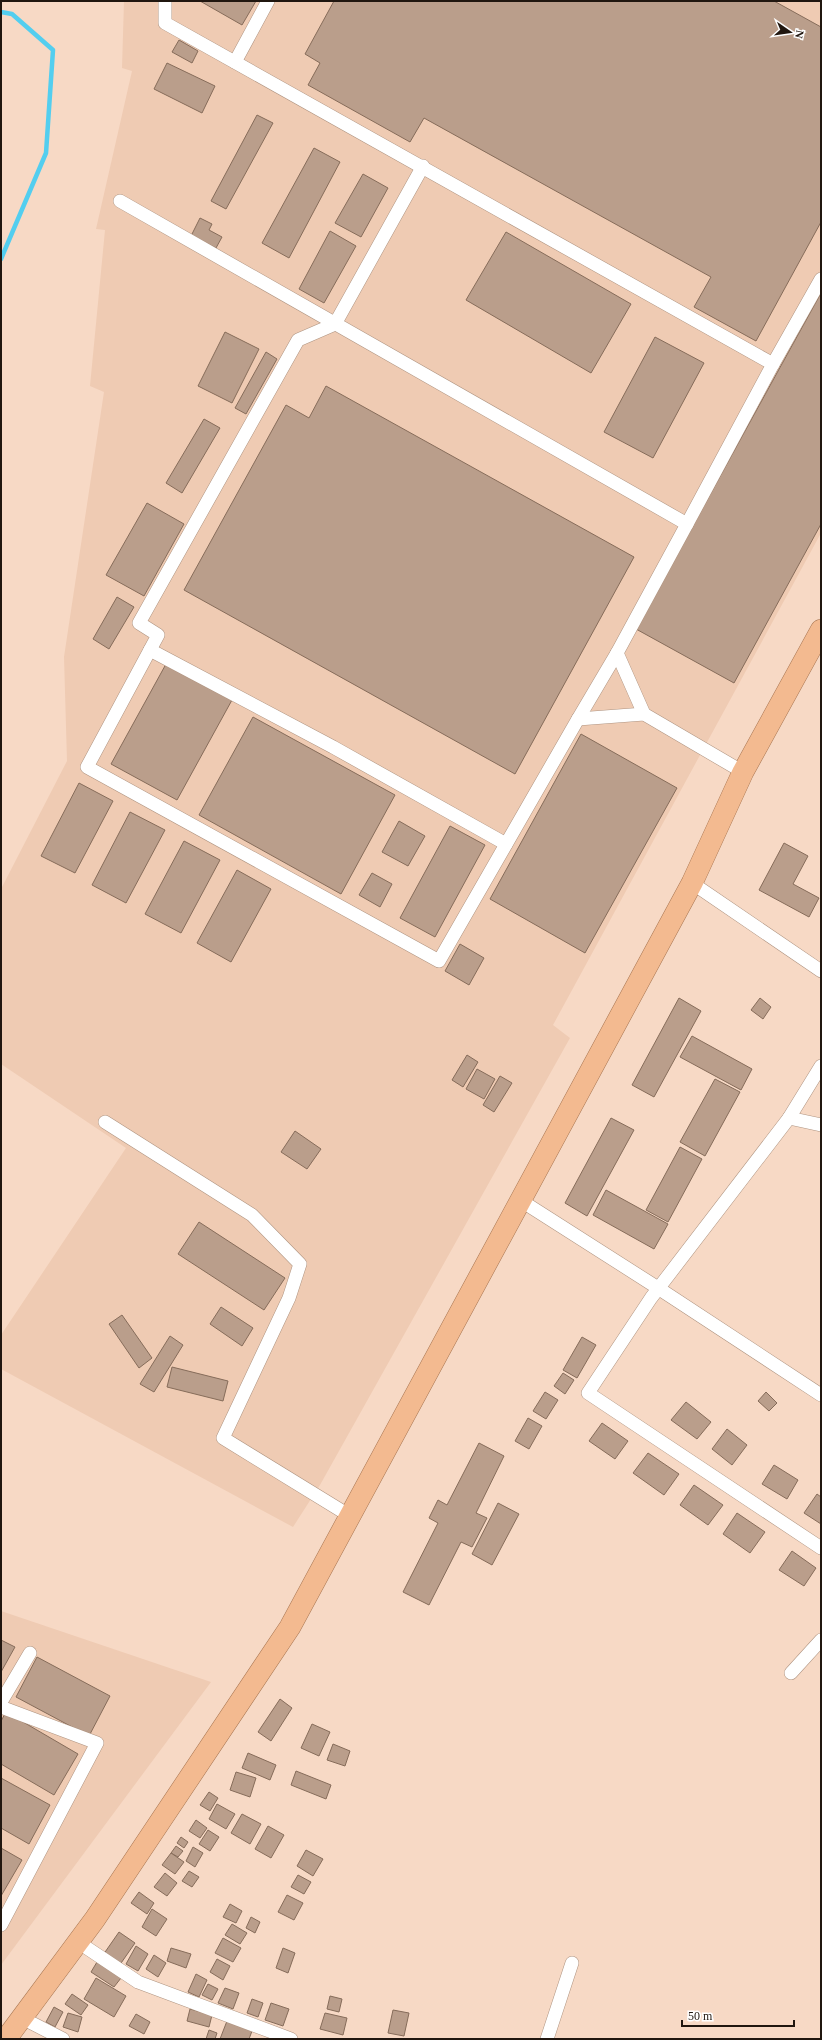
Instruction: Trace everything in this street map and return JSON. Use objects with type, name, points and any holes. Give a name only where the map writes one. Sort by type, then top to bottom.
[{"type":"highway","points":[[6,2039],[78,1942],[290,1627],[692,883],[743,772],[821,630]]},
{"type":"street","points":[[165,1],[165,23],[423,166],[773,364]]},
{"type":"street","points":[[235,62],[268,1]]},
{"type":"street","points":[[423,166],[335,324],[298,340],[139,623],[158,635],[87,766],[439,961],[617,653],[773,364],[821,279]]},
{"type":"street","points":[[120,201],[687,524]]},
{"type":"street","points":[[150,650],[333,747],[506,844]]},
{"type":"street","points":[[617,653],[644,714]]},
{"type":"street","points":[[578,719],[644,714],[743,772]]},
{"type":"street","points":[[692,883],[821,971]]},
{"type":"street","points":[[821,1066],[789,1118],[658,1288],[588,1393],[821,1548]]},
{"type":"street","points":[[789,1118],[821,1125]]},
{"type":"street","points":[[105,1122],[252,1216],[300,1264],[289,1298],[223,1438],[350,1516]]},
{"type":"street","points":[[520,1200],[821,1395]]},
{"type":"street","points":[[791,1673],[821,1640]]},
{"type":"street","points":[[1,1702],[30,1653]]},
{"type":"street","points":[[1,1707],[97,1743],[1,1925]]},
{"type":"street","points":[[78,1942],[138,1982],[291,2039]]},
{"type":"street","points":[[547,2039],[572,1963]]},
{"type":"street","points":[[22,2018],[63,2039]]},
{"type":"shaded area","points":[[124,1],[821,1],[821,533],[553,1025],[570,1038],[320,1485],[293,1527],[1,1369],[1,1335],[126,1148],[1,1064],[1,889],[67,761],[64,657],[104,392],[90,386],[105,230],[96,229],[132,71],[122,68]]},
{"type":"shaded area","points":[[1,1611],[211,1682],[1,1965]]},
{"type":"building","points":[[200,1],[256,1],[242,25]]},
{"type":"building","points":[[334,1],[774,1],[821,27],[821,222],[756,341],[694,307],[711,277],[424,118],[410,142],[308,85],[320,63],[305,54]]},
{"type":"building","points":[[179,40],[198,51],[192,63],[172,52]]},
{"type":"building","points":[[167,63],[215,86],[202,113],[154,89]]},
{"type":"building","points":[[257,115],[273,123],[226,209],[211,201]]},
{"type":"building","points":[[314,148],[340,162],[289,258],[262,243]]},
{"type":"building","points":[[363,174],[388,188],[361,237],[335,223]]},
{"type":"building","points":[[200,218],[212,224],[209,230],[222,237],[216,248],[191,236]]},
{"type":"building","points":[[330,231],[356,246],[324,303],[299,289]]},
{"type":"building","points":[[506,232],[631,304],[591,373],[466,300]]},
{"type":"building","points":[[821,293],[821,524],[734,683],[636,629]]},
{"type":"building","points":[[225,332],[259,349],[232,403],[198,386]]},
{"type":"building","points":[[655,337],[704,363],[653,458],[604,432]]},
{"type":"building","points":[[266,352],[277,359],[246,414],[235,408]]},
{"type":"building","points":[[326,386],[634,557],[515,774],[184,590],[286,405],[309,418]]},
{"type":"building","points":[[204,419],[220,428],[182,493],[166,483]]},
{"type":"building","points":[[147,503],[184,524],[144,596],[106,575]]},
{"type":"building","points":[[117,597],[134,607],[109,649],[93,639]]},
{"type":"building","points":[[166,664],[232,700],[177,800],[111,764]]},
{"type":"building","points":[[253,717],[395,795],[341,894],[199,815]]},
{"type":"building","points":[[581,734],[677,788],[585,953],[490,899]]},
{"type":"building","points":[[79,783],[113,801],[75,873],[41,856]]},
{"type":"building","points":[[130,812],[165,830],[126,903],[92,885]]},
{"type":"building","points":[[399,821],[425,836],[408,866],[382,852]]},
{"type":"building","points":[[450,826],[485,845],[435,937],[400,918]]},
{"type":"building","points":[[184,841],[220,860],[181,933],[145,914]]},
{"type":"building","points":[[784,843],[808,856],[793,884],[819,898],[809,917],[759,890]]},
{"type":"building","points":[[237,870],[271,889],[231,962],[197,943]]},
{"type":"building","points":[[372,873],[392,884],[380,907],[359,895]]},
{"type":"building","points":[[460,944],[484,958],[469,985],[445,971]]},
{"type":"building","points":[[679,998],[701,1011],[654,1097],[632,1085]]},
{"type":"building","points":[[760,998],[771,1007],[763,1019],[751,1010]]},
{"type":"building","points":[[692,1036],[752,1069],[741,1090],[680,1057]]},
{"type":"building","points":[[467,1055],[478,1062],[463,1087],[452,1080]]},
{"type":"building","points":[[477,1069],[495,1079],[484,1099],[466,1089]]},
{"type":"building","points":[[500,1076],[512,1083],[494,1112],[483,1105]]},
{"type":"building","points":[[715,1079],[740,1092],[705,1156],[680,1142]]},
{"type":"building","points":[[611,1118],[634,1130],[587,1216],[565,1203]]},
{"type":"building","points":[[295,1131],[321,1149],[307,1169],[281,1152]]},
{"type":"building","points":[[680,1147],[702,1159],[668,1222],[646,1210]]},
{"type":"building","points":[[606,1190],[668,1224],[654,1249],[593,1215]]},
{"type":"building","points":[[199,1222],[285,1278],[264,1310],[178,1254]]},
{"type":"building","points":[[221,1307],[253,1328],[242,1346],[210,1324]]},
{"type":"building","points":[[122,1315],[152,1358],[139,1368],[109,1324]]},
{"type":"building","points":[[170,1336],[183,1345],[154,1392],[140,1384]]},
{"type":"building","points":[[582,1337],[596,1345],[577,1378],[563,1370]]},
{"type":"building","points":[[172,1367],[228,1381],[223,1401],[167,1387]]},
{"type":"building","points":[[563,1373],[574,1380],[565,1394],[554,1386]]},
{"type":"building","points":[[545,1392],[558,1400],[546,1419],[533,1411]]},
{"type":"building","points":[[766,1392],[777,1403],[769,1411],[758,1401]]},
{"type":"building","points":[[686,1402],[711,1422],[697,1439],[671,1420]]},
{"type":"building","points":[[528,1418],[542,1426],[529,1449],[515,1441]]},
{"type":"building","points":[[602,1423],[628,1441],[615,1459],[589,1441]]},
{"type":"building","points":[[727,1429],[747,1445],[732,1465],[712,1449]]},
{"type":"building","points":[[479,1443],[504,1456],[476,1513],[487,1518],[472,1547],[461,1542],[429,1605],[403,1592],[438,1523],[429,1518],[438,1500],[447,1505]]},
{"type":"building","points":[[648,1453],[679,1474],[664,1495],[633,1473]]},
{"type":"building","points":[[774,1465],[798,1480],[787,1499],[762,1484]]},
{"type":"building","points":[[694,1485],[723,1505],[708,1525],[680,1505]]},
{"type":"building","points":[[817,1494],[821,1497],[821,1524],[804,1513]]},
{"type":"building","points":[[498,1503],[519,1514],[492,1565],[472,1554]]},
{"type":"building","points":[[737,1513],[765,1532],[750,1553],[723,1534]]},
{"type":"building","points":[[792,1551],[816,1568],[804,1586],[779,1570]]},
{"type":"building","points":[[1,1640],[15,1647],[1,1672]]},
{"type":"building","points":[[37,1657],[110,1696],[89,1736],[16,1697]]},
{"type":"building","points":[[280,1699],[292,1708],[271,1741],[258,1732]]},
{"type":"building","points":[[6,1712],[78,1754],[54,1795],[1,1764],[1,1721]]},
{"type":"building","points":[[312,1724],[330,1732],[319,1756],[301,1748]]},
{"type":"building","points":[[333,1744],[350,1751],[345,1766],[327,1760]]},
{"type":"building","points":[[248,1753],[276,1765],[270,1780],[242,1768]]},
{"type":"building","points":[[296,1771],[331,1785],[326,1799],[291,1785]]},
{"type":"building","points":[[236,1772],[256,1778],[250,1797],[230,1790]]},
{"type":"building","points":[[1,1778],[50,1805],[29,1844],[1,1828]]},
{"type":"building","points":[[209,1792],[218,1798],[210,1811],[200,1805]]},
{"type":"building","points":[[217,1804],[235,1814],[226,1829],[209,1819]]},
{"type":"building","points":[[242,1814],[261,1824],[250,1844],[231,1833]]},
{"type":"building","points":[[196,1820],[207,1828],[200,1838],[189,1831]]},
{"type":"building","points":[[268,1826],[284,1835],[271,1858],[255,1849]]},
{"type":"building","points":[[208,1830],[219,1837],[210,1851],[199,1844]]},
{"type":"building","points":[[181,1837],[188,1842],[184,1848],[177,1843]]},
{"type":"building","points":[[176,1846],[183,1851],[178,1857],[171,1853]]},
{"type":"building","points":[[193,1847],[203,1853],[195,1867],[186,1861]]},
{"type":"building","points":[[1,1848],[22,1860],[1,1896]]},
{"type":"building","points":[[306,1850],[323,1859],[313,1876],[297,1866]]},
{"type":"building","points":[[171,1853],[184,1862],[175,1874],[162,1865]]},
{"type":"building","points":[[189,1871],[199,1877],[192,1887],[182,1881]]},
{"type":"building","points":[[165,1873],[177,1883],[167,1896],[154,1887]]},
{"type":"building","points":[[298,1875],[311,1882],[304,1894],[291,1887]]},
{"type":"building","points":[[139,1892],[154,1903],[147,1914],[131,1903]]},
{"type":"building","points":[[287,1895],[303,1903],[294,1920],[278,1912]]},
{"type":"building","points":[[230,1904],[242,1911],[236,1923],[223,1917]]},
{"type":"building","points":[[152,1909],[167,1919],[156,1936],[142,1927]]},
{"type":"building","points":[[251,1917],[260,1922],[255,1933],[246,1928]]},
{"type":"building","points":[[232,1924],[247,1933],[240,1944],[225,1935]]},
{"type":"building","points":[[119,1932],[135,1943],[119,1966],[103,1955]]},
{"type":"building","points":[[223,1938],[241,1948],[233,1962],[215,1953]]},
{"type":"building","points":[[136,1946],[148,1954],[138,1971],[126,1964]]},
{"type":"building","points":[[171,1948],[191,1954],[186,1968],[167,1961]]},
{"type":"building","points":[[283,1948],[295,1953],[288,1973],[276,1968]]},
{"type":"building","points":[[154,1955],[166,1963],[158,1977],[146,1969]]},
{"type":"building","points":[[217,1959],[230,1966],[223,1980],[210,1972]]},
{"type":"building","points":[[97,1962],[121,1978],[114,1987],[91,1972]]},
{"type":"building","points":[[196,1974],[207,1980],[199,1997],[188,1992]]},
{"type":"building","points":[[96,1978],[126,1996],[114,2017],[84,1999]]},
{"type":"building","points":[[208,1984],[218,1989],[212,2000],[202,1995]]},
{"type":"building","points":[[225,1988],[239,1993],[233,2009],[218,2003]]},
{"type":"building","points":[[72,1994],[88,2005],[81,2015],[65,2004]]},
{"type":"building","points":[[330,1996],[342,1999],[339,2012],[327,2009]]},
{"type":"building","points":[[252,1999],[263,2003],[258,2017],[247,2013]]},
{"type":"building","points":[[271,2003],[289,2009],[283,2026],[265,2020]]},
{"type":"building","points":[[54,2007],[63,2012],[55,2027],[46,2022]]},
{"type":"building","points":[[190,2009],[212,2015],[209,2027],[187,2021]]},
{"type":"building","points":[[393,2010],[409,2013],[404,2036],[388,2033]]},
{"type":"building","points":[[68,2013],[82,2017],[78,2032],[63,2027]]},
{"type":"building","points":[[325,2013],[347,2018],[343,2035],[320,2029]]},
{"type":"building","points":[[136,2014],[150,2022],[144,2034],[129,2026]]},
{"type":"building","points":[[227,2021],[252,2031],[249,2039],[220,2039]]},
{"type":"building","points":[[209,2030],[217,2033],[215,2039],[206,2039]]},
{"type":"waterway","points":[[1,12],[12,14],[53,50],[46,153],[1,259]]}]
